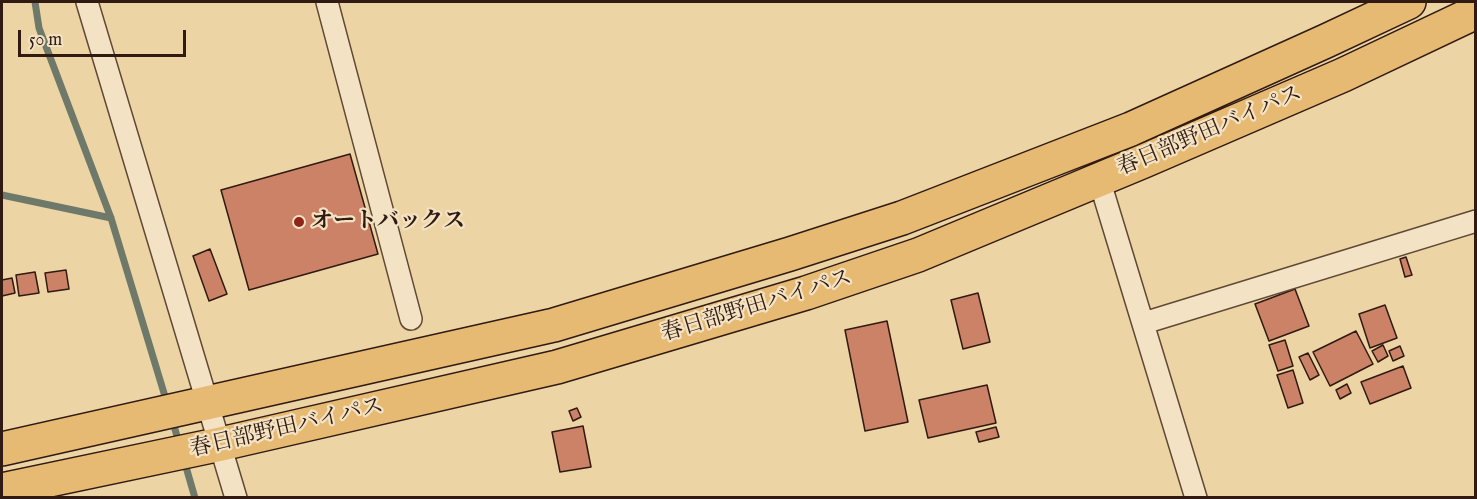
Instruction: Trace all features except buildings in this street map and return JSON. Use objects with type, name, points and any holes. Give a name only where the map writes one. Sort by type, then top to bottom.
[{"type":"highway","name":"春日部野田バイパス","points":[[2,449],[554,325],[779,258],[902,218],[1131,129],[1409,2]]},
{"type":"highway","name":"春日部野田バイパス","points":[[2,490],[221,444],[557,367],[795,297],[918,255],[1343,75],[1476,12]]},
{"type":"street","points":[[87,2],[236,498]]},
{"type":"street","points":[[327,2],[411,319]]},
{"type":"street","points":[[1099,179],[1196,498]]},
{"type":"street","points":[[1144,323],[1476,221]]},
{"type":"waterway","points":[[35,2],[39,28],[111,218],[167,403]]},
{"type":"waterway","points":[[2,195],[111,218]]},
{"type":"waterway","points":[[172,419],[179,443]]},
{"type":"waterway","points":[[184,460],[195,498]]},
{"type":"place","name":"オートバックス","points":[[299,222]]}]
